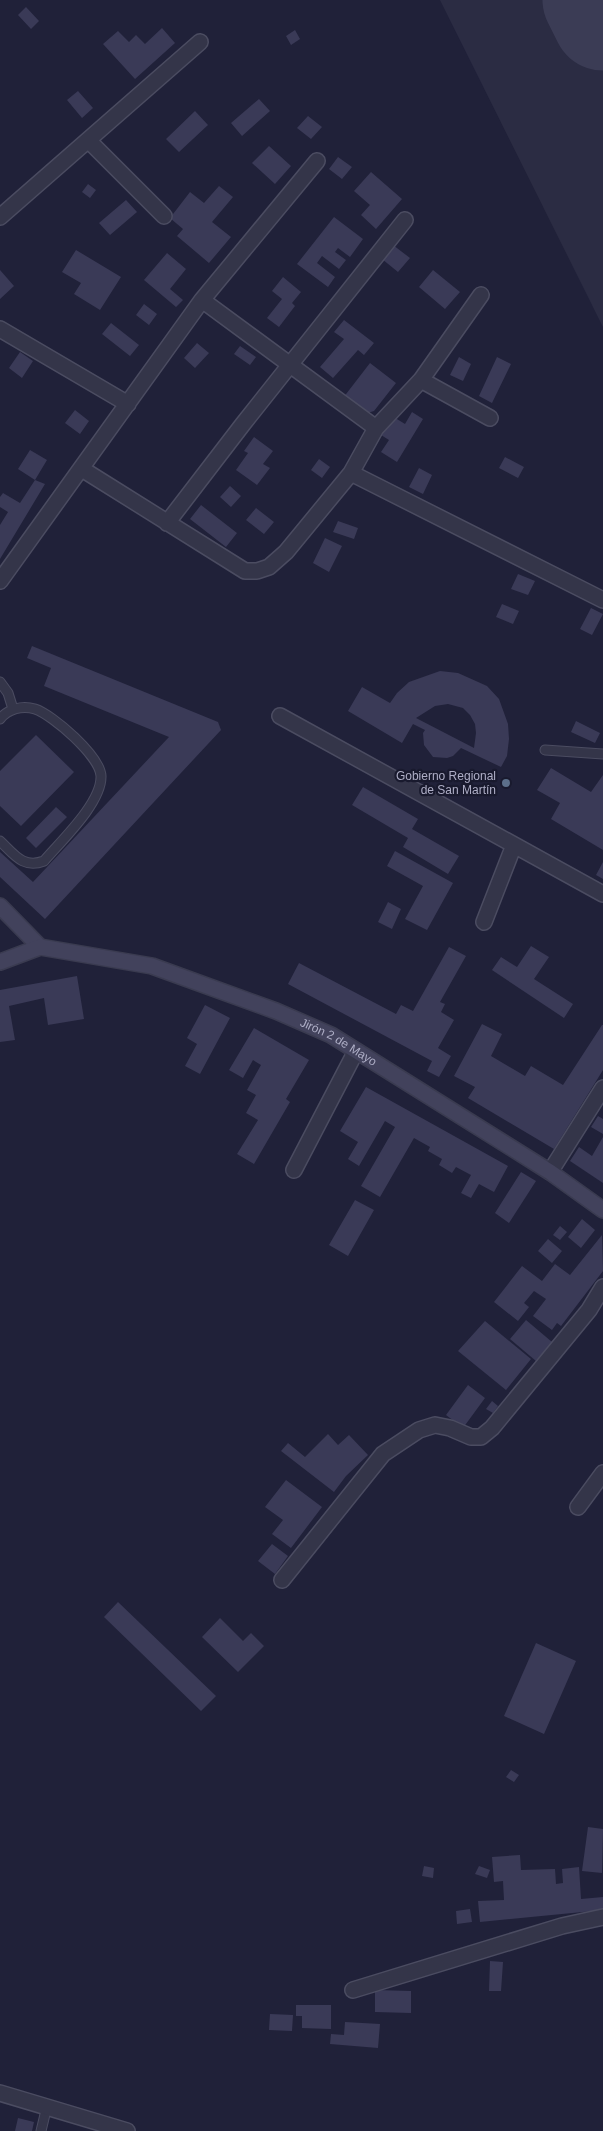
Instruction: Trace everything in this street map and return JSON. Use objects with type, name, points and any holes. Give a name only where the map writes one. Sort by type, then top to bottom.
[{"type":"main road","points":[[0,906],[40,947],[0,962]]},
{"type":"main road","name":"Jirón 2 de Mayo","points":[[40,947],[152,966],[276,1011],[331,1035],[550,1172],[603,1210]]},
{"type":"street","points":[[0,217],[200,42]]},
{"type":"street","points":[[88,140],[164,216]]},
{"type":"street","points":[[0,581],[202,300],[317,161]]},
{"type":"street","points":[[167,523],[405,220]]},
{"type":"street","points":[[82,469],[245,571],[258,571],[269,567],[286,552],[351,473],[376,428],[421,380],[481,295]]},
{"type":"street","points":[[202,300],[376,428]]},
{"type":"street","points":[[0,329],[128,404]]},
{"type":"street","points":[[421,380],[490,418]]},
{"type":"street","points":[[351,473],[603,600]]},
{"type":"street","points":[[280,716],[603,894]]},
{"type":"street","points":[[484,922],[514,845]]},
{"type":"street","points":[[294,1170],[356,1051]]},
{"type":"street","points":[[550,1172],[603,1088]]},
{"type":"street","points":[[282,1580],[383,1454],[419,1430],[435,1425],[450,1428],[471,1437],[481,1437],[492,1428],[589,1310],[603,1288]]},
{"type":"street","points":[[578,1507],[603,1472]]},
{"type":"street","points":[[353,1990],[562,1926],[603,1917]]},
{"type":"street","points":[[0,2093],[127,2131]]},
{"type":"lane","points":[[0,682],[8,692],[12,709]]},
{"type":"lane","points":[[0,719],[12,709],[25,707],[36,710],[64,728],[86,749],[97,763],[101,776],[97,792],[86,811],[44,861],[33,865],[24,862],[0,841]]},
{"type":"lane","points":[[545,750],[603,754]]},
{"type":"lane","points":[[41,2131],[47,2106]]},
{"type":"shaded area","points":[[440,0],[603,0],[603,327]]},
{"type":"building","points":[[26,7],[39,21],[31,29],[18,15]]},
{"type":"building","points":[[162,28],[175,43],[135,79],[103,44],[118,31],[129,42],[136,35],[145,44]]},
{"type":"building","points":[[295,30],[300,39],[291,45],[286,36]]},
{"type":"building","points":[[78,91],[93,108],[82,118],[67,100]]},
{"type":"building","points":[[259,99],[270,111],[242,136],[231,123]]},
{"type":"building","points":[[195,111],[208,125],[179,152],[166,139]]},
{"type":"building","points":[[308,116],[322,127],[311,139],[297,128]]},
{"type":"building","points":[[269,146],[291,166],[275,184],[252,163]]},
{"type":"building","points":[[338,157],[352,167],[342,179],[329,169]]},
{"type":"building","points":[[371,172],[402,199],[376,229],[361,215],[370,205],[354,191]]},
{"type":"building","points":[[88,184],[96,190],[90,198],[82,192]]},
{"type":"building","points":[[219,186],[233,197],[212,222],[231,237],[209,263],[177,236],[183,229],[170,218],[190,192],[204,203]]},
{"type":"building","points":[[126,200],[137,212],[110,235],[99,223]]},
{"type":"building","points":[[334,217],[363,239],[350,257],[338,248],[335,252],[346,260],[339,269],[322,256],[317,263],[335,277],[328,287],[297,264]]},
{"type":"building","points":[[393,245],[410,258],[398,272],[382,259]]},
{"type":"building","points":[[76,250],[121,277],[100,310],[74,294],[81,283],[62,272]]},
{"type":"building","points":[[167,253],[186,269],[170,289],[183,300],[176,307],[144,280]]},
{"type":"building","points":[[0,270],[14,286],[0,299]]},
{"type":"building","points":[[433,270],[460,292],[445,309],[419,287]]},
{"type":"building","points":[[283,277],[301,292],[292,303],[295,306],[279,327],[267,318],[282,299],[272,291]]},
{"type":"building","points":[[144,304],[157,314],[149,325],[136,315]]},
{"type":"building","points":[[344,320],[374,343],[364,355],[358,350],[333,378],[320,367],[344,339],[334,332]]},
{"type":"building","points":[[111,323],[139,345],[130,356],[102,334]]},
{"type":"building","points":[[197,343],[209,353],[195,368],[184,358]]},
{"type":"building","points":[[240,346],[256,357],[250,365],[234,354]]},
{"type":"building","points":[[20,352],[33,361],[22,378],[9,368]]},
{"type":"building","points":[[459,357],[471,364],[463,381],[450,375]]},
{"type":"building","points":[[497,357],[511,364],[492,403],[479,396]]},
{"type":"building","points":[[370,363],[396,383],[374,411],[364,414],[343,398]]},
{"type":"building","points":[[75,410],[89,421],[80,434],[65,423]]},
{"type":"building","points":[[412,412],[423,419],[397,462],[381,452],[389,440],[381,435],[392,416],[405,424]]},
{"type":"building","points":[[254,437],[273,451],[263,464],[270,468],[257,485],[236,470],[248,453],[244,451]]},
{"type":"building","points":[[30,450],[47,460],[35,480],[18,469]]},
{"type":"building","points":[[505,457],[524,467],[518,478],[499,468]]},
{"type":"building","points":[[319,459],[330,467],[322,478],[311,470]]},
{"type":"building","points":[[419,468],[432,475],[423,494],[409,487]]},
{"type":"building","points":[[35,480],[45,484],[0,559],[0,525],[8,512],[0,507],[0,497],[3,493],[20,503]]},
{"type":"building","points":[[230,486],[241,496],[231,507],[220,497]]},
{"type":"building","points":[[201,505],[237,533],[226,547],[190,519]]},
{"type":"building","points":[[256,508],[274,522],[264,534],[246,520]]},
{"type":"building","points":[[338,521],[358,528],[354,539],[333,532]]},
{"type":"building","points":[[325,538],[342,546],[329,572],[313,563]]},
{"type":"building","points":[[518,574],[535,581],[528,595],[511,589]]},
{"type":"building","points":[[502,604],[519,611],[513,624],[496,617]]},
{"type":"building","points":[[591,608],[603,614],[592,635],[580,629]]},
{"type":"building","points":[[32,646],[218,722],[221,730],[45,919],[0,877],[0,852],[33,882],[169,737],[44,686],[51,668],[27,658]]},
{"type":"building","points":[[440,671],[458,673],[487,686],[499,699],[508,724],[507,756],[501,767],[461,748],[453,756],[447,758],[433,757],[424,745],[423,733],[425,730],[413,724],[402,743],[348,711],[362,687],[390,703],[397,693],[409,682]],"holes":[[[448,704],[463,708],[475,724],[474,748],[416,718],[435,706]]]},
{"type":"building","points":[[576,721],[600,733],[595,743],[571,732]]},
{"type":"building","points":[[36,735],[74,772],[21,826],[0,806],[0,771]]},
{"type":"building","points":[[551,768],[591,792],[603,775],[603,850],[551,819],[560,803],[537,790]]},
{"type":"building","points":[[363,787],[418,819],[412,829],[459,856],[448,874],[403,847],[408,838],[352,805]]},
{"type":"building","points":[[56,807],[67,817],[36,848],[26,838]]},
{"type":"building","points":[[395,851],[453,883],[427,930],[405,919],[423,886],[387,866]]},
{"type":"building","points":[[603,862],[603,879],[596,875]]},
{"type":"building","points":[[388,902],[401,909],[392,929],[378,922]]},
{"type":"building","points":[[531,946],[549,957],[534,979],[573,1004],[564,1018],[492,970],[501,957],[517,967]]},
{"type":"building","points":[[449,947],[466,956],[440,1002],[445,1004],[441,1012],[454,1020],[438,1048],[451,1056],[439,1077],[427,1071],[432,1061],[288,984],[299,963],[396,1014],[401,1005],[413,1011]]},
{"type":"building","points":[[77,976],[84,1019],[48,1025],[44,998],[9,1006],[15,1040],[0,1042],[0,990]]},
{"type":"building","points":[[205,1005],[230,1018],[200,1074],[185,1066],[197,1044],[187,1038]]},
{"type":"building","points":[[482,1024],[502,1034],[491,1056],[525,1076],[531,1066],[563,1085],[603,1025],[603,1070],[554,1149],[468,1098],[475,1087],[454,1076]]},
{"type":"building","points":[[254,1028],[309,1060],[286,1099],[290,1102],[254,1164],[237,1154],[258,1120],[246,1113],[256,1095],[247,1090],[261,1065],[253,1060],[243,1078],[229,1070]]},
{"type":"building","points":[[366,1087],[508,1166],[494,1192],[479,1184],[471,1198],[461,1193],[471,1175],[456,1167],[452,1173],[439,1165],[442,1159],[428,1151],[430,1147],[414,1138],[380,1197],[361,1186],[395,1127],[385,1121],[359,1166],[348,1159],[358,1142],[340,1131]]},
{"type":"building","points":[[598,1116],[603,1119],[603,1134],[591,1127]]},
{"type":"building","points":[[603,1137],[603,1183],[570,1161],[579,1147],[592,1156]]},
{"type":"building","points":[[521,1172],[536,1181],[509,1223],[495,1213]]},
{"type":"building","points":[[355,1200],[374,1210],[348,1256],[329,1245]]},
{"type":"building","points":[[582,1219],[595,1230],[581,1248],[568,1237]]},
{"type":"building","points":[[560,1226],[567,1232],[560,1240],[553,1235]]},
{"type":"building","points":[[602,1235],[603,1271],[561,1326],[557,1323],[552,1330],[533,1316],[546,1299],[534,1291],[524,1303],[529,1307],[518,1321],[494,1302],[522,1266],[542,1281],[555,1264],[570,1275]]},
{"type":"building","points":[[548,1239],[562,1251],[552,1263],[538,1251]]},
{"type":"building","points":[[526,1320],[552,1342],[536,1361],[510,1339]]},
{"type":"building","points":[[485,1321],[531,1359],[506,1390],[458,1351]]},
{"type":"building","points":[[468,1385],[485,1398],[463,1428],[446,1415]]},
{"type":"building","points":[[492,1401],[498,1406],[493,1413],[486,1409]]},
{"type":"building","points":[[328,1434],[338,1445],[349,1435],[368,1455],[346,1476],[334,1492],[281,1451],[288,1443],[305,1457]]},
{"type":"building","points":[[286,1480],[322,1507],[291,1548],[272,1534],[283,1520],[265,1507]]},
{"type":"building","points":[[272,1544],[288,1556],[275,1574],[258,1561]]},
{"type":"building","points":[[118,1602],[216,1696],[201,1711],[104,1617]]},
{"type":"building","points":[[220,1618],[243,1641],[251,1633],[264,1646],[238,1672],[202,1637]]},
{"type":"building","points":[[536,1643],[576,1661],[544,1734],[504,1716]]},
{"type":"building","points":[[511,1770],[519,1775],[514,1782],[506,1777]]},
{"type":"building","points":[[588,1827],[603,1829],[602,1873],[582,1871]]},
{"type":"building","points":[[520,1855],[521,1870],[555,1869],[556,1884],[563,1883],[562,1869],[579,1867],[581,1899],[603,1897],[603,1910],[480,1922],[478,1901],[504,1900],[503,1881],[494,1882],[492,1857]]},
{"type":"building","points":[[424,1866],[434,1868],[433,1878],[422,1876]]},
{"type":"building","points":[[479,1866],[490,1870],[487,1878],[475,1874]]},
{"type":"building","points":[[470,1909],[472,1922],[457,1924],[456,1911]]},
{"type":"building","points":[[490,1961],[503,1962],[501,1991],[489,1991]]},
{"type":"building","points":[[375,1990],[411,1991],[411,2013],[375,2012]]},
{"type":"building","points":[[296,2005],[331,2005],[331,2029],[302,2028],[302,2016],[296,2016]]},
{"type":"building","points":[[270,2014],[293,2015],[292,2031],[269,2030]]},
{"type":"building","points":[[345,2022],[380,2024],[378,2048],[330,2044],[331,2034],[344,2035]]},
{"type":"building","points":[[18,2118],[34,2122],[32,2131],[15,2131]]},
{"type":"runway","points":[[593,0],[603,20]]},
{"type":"place","name":"Gobierno Regional de San Martín","points":[[506,783]]}]
